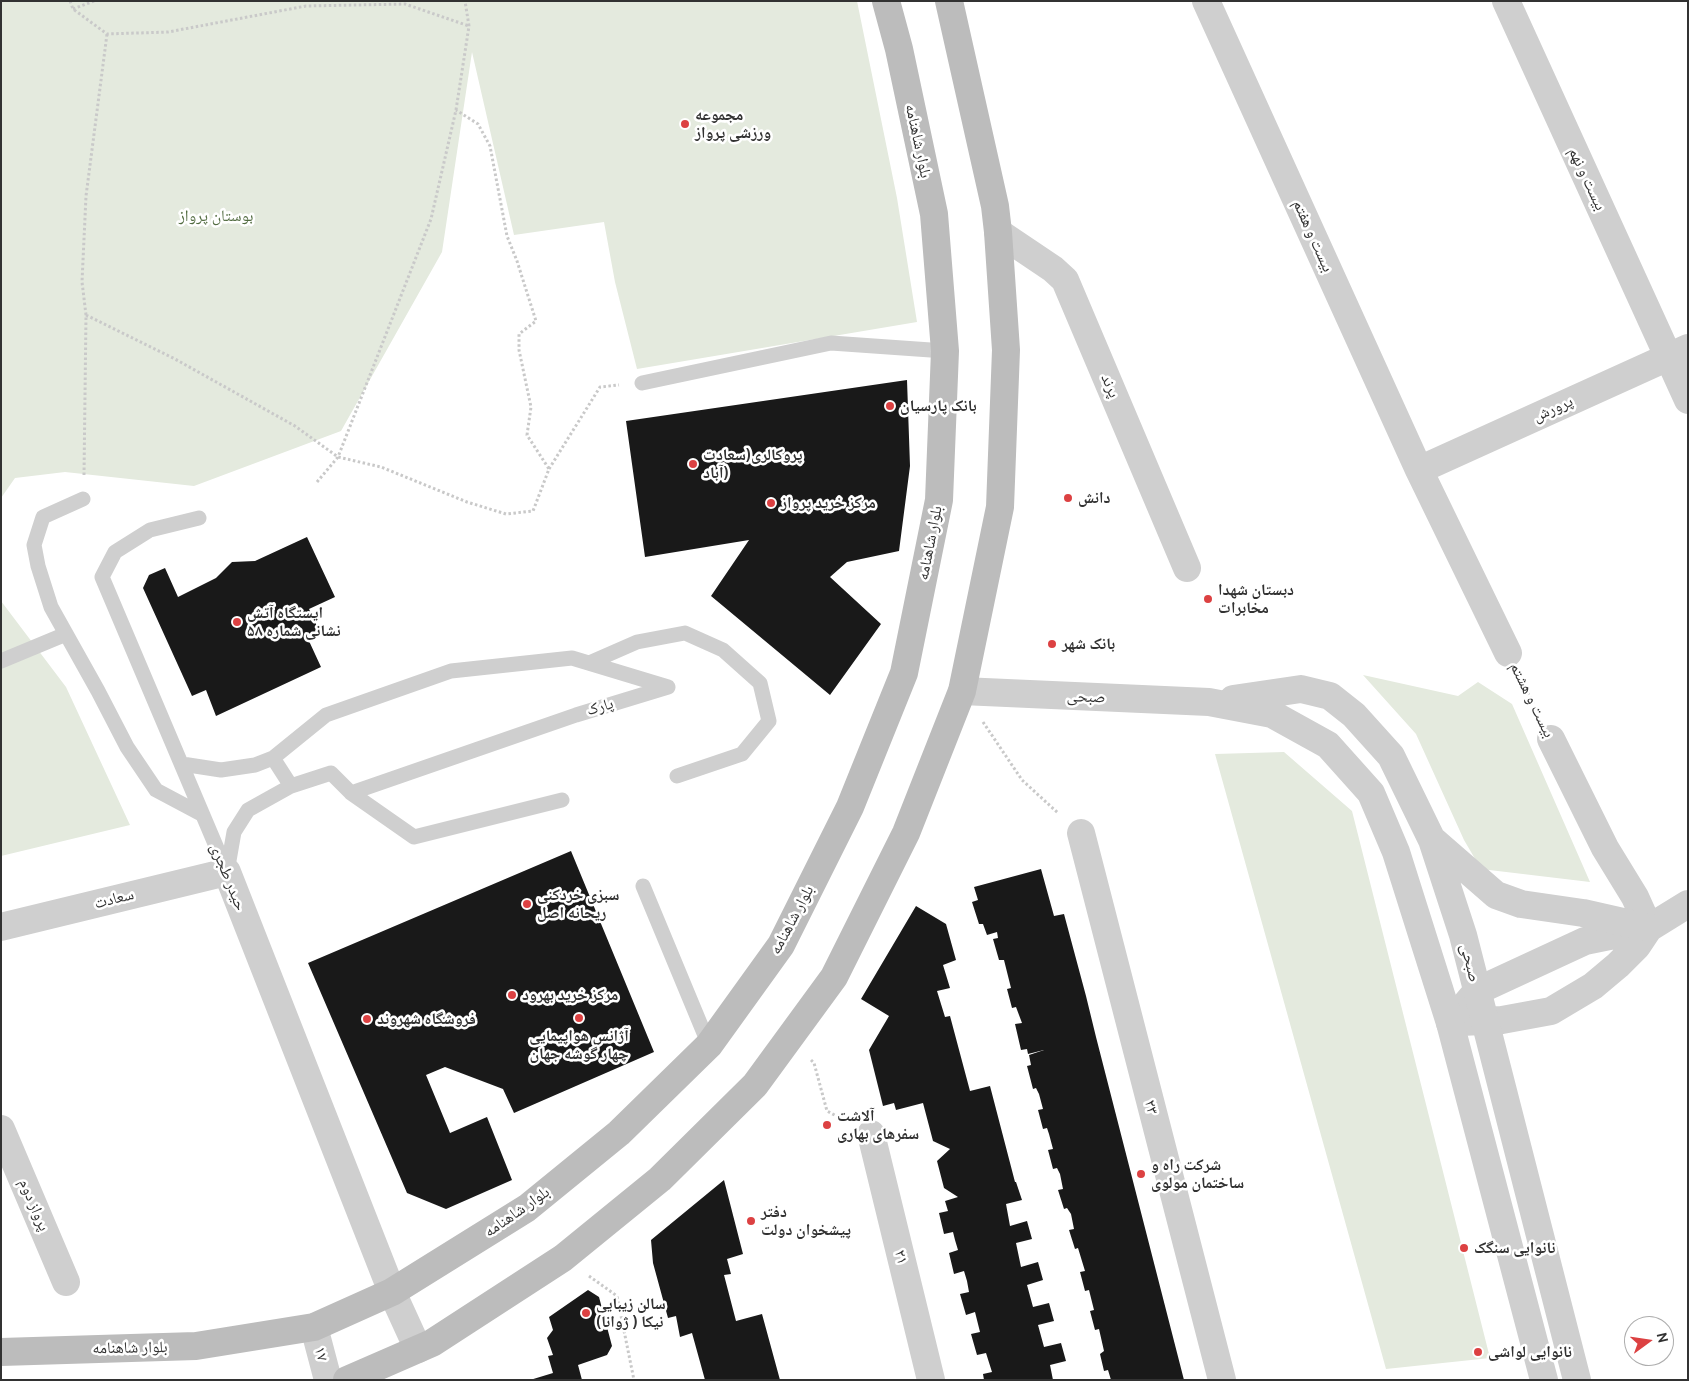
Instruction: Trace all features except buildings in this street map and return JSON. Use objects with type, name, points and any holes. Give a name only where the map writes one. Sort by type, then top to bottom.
[{"type":"main road","name":"بلوار شاهنامه","points":[[1,1352],[196,1346],[314,1327],[392,1292],[527,1208],[619,1133],[709,1045],[781,945],[850,807],[904,674],[939,500],[945,351],[934,214],[886,1]]},
{"type":"main road","points":[[347,1380],[432,1343],[563,1258],[660,1179],[755,1085],[834,977],[906,833],[962,691],[1000,507],[1006,350],[998,232],[995,206],[949,1]]},
{"type":"street","name":"بیست و هفتم","points":[[1206,1],[1419,470]]},
{"type":"street","name":"بیست و نهم","points":[[1506,1],[1678,353],[1688,400]]},
{"type":"street","name":"پرند","points":[[998,232],[1053,269],[1064,280],[1187,568]]},
{"type":"street","name":"پرورش","points":[[1419,470],[1678,353]]},
{"type":"street","name":"بیست و هشتم","points":[[1419,470],[1508,653]]},
{"type":"street","name":"صبحی","points":[[1210,702],[1301,689],[1330,696],[1354,715],[1391,756],[1432,840],[1463,935],[1577,1380]]},
{"type":"street","name":"صبحی","points":[[962,691],[1210,702],[1272,714],[1328,745],[1371,793],[1396,852],[1450,1023],[1544,1380]]},
{"type":"street","name":"بیست و هشتم","points":[[1551,738],[1604,848],[1635,897],[1649,928]]},
{"type":"street","name":"۲۳","points":[[1081,833],[1222,1380]]},
{"type":"street","points":[[1432,840],[1496,895],[1521,904],[1583,913],[1649,928]]},
{"type":"street","name":"سعادت","points":[[1,927],[227,872]]},
{"type":"street","name":"حیدر طجری","points":[[227,872],[392,1292],[418,1349]]},
{"type":"street","points":[[1450,1023],[1477,990],[1585,941],[1649,928],[1688,904]]},
{"type":"street","points":[[1450,1023],[1521,1018],[1552,1011],[1593,986],[1637,946],[1649,928]]},
{"type":"street","name":"پرواز دوم","points":[[1,1129],[66,1282]]},
{"type":"street","name":"۲۱","points":[[872,1134],[931,1380]]},
{"type":"street","name":"۱۷","points":[[314,1327],[328,1380]]},
{"type":"lane","points":[[642,383],[831,343],[945,351]]},
{"type":"lane","points":[[83,499],[43,517],[34,545],[38,566],[51,607],[126,746],[156,790],[202,815]]},
{"type":"lane","name":"حیدر طجری","points":[[199,518],[150,530],[115,552],[102,577],[227,872]]},
{"type":"lane","points":[[588,663],[637,642],[685,633],[723,650],[760,683],[769,721],[742,754],[677,776]]},
{"type":"lane","points":[[1,661],[66,634]]},
{"type":"lane","name":"پارک","points":[[273,758],[326,715],[451,671],[572,658],[668,687],[576,715],[351,793]]},
{"type":"lane","points":[[182,764],[221,770],[255,765],[273,758],[291,786]]},
{"type":"lane","points":[[227,872],[234,832],[248,810],[291,786],[331,773],[351,793],[414,837],[562,800]]},
{"type":"lane","points":[[643,886],[709,1045]]},
{"type":"path","points":[[70,1],[73,9],[107,34],[168,32],[306,6],[385,4],[405,4],[469,26]]},
{"type":"path","points":[[73,9],[94,1]]},
{"type":"path","points":[[316,482],[338,457],[431,219],[456,110],[469,26],[465,1]]},
{"type":"path","points":[[83,499],[86,315],[82,282],[86,196],[107,34]]},
{"type":"path","points":[[456,110],[478,124],[490,146],[507,236],[536,321],[520,334],[519,350],[531,407],[527,435],[549,469]]},
{"type":"path","points":[[86,315],[175,359],[287,422],[338,457],[381,467],[467,502],[506,514],[533,511],[549,469],[600,387],[642,383]]},
{"type":"path","name":"بیست و هشتم","points":[[1508,653],[1551,738]]},
{"type":"path","points":[[962,691],[1022,780],[1081,833]]},
{"type":"path","points":[[563,1258],[617,1296],[634,1380]]},
{"type":"green space","name":"بوستان پرواز","points":[[1,1],[857,1],[897,198],[917,322],[637,369],[615,282],[604,222],[514,235],[472,52],[442,252],[341,431],[194,486],[65,472],[15,478],[1,498]]},
{"type":"green space","points":[[1,601],[66,687],[130,825],[1,856]]},
{"type":"green space","points":[[1363,675],[1458,696],[1478,682],[1512,704],[1590,882],[1481,869],[1464,840],[1416,734]]},
{"type":"green space","points":[[1284,752],[1352,811],[1490,1358],[1386,1369],[1215,754]]},
{"type":"place","name":"مجموعه ورزشی پرواز","points":[[685,124]]},
{"type":"place","name":"بانک پارسیان","points":[[890,406]]},
{"type":"place","name":"پروکالری(سعادت آباد)","points":[[693,464]]},
{"type":"place","name":"دانش","points":[[1068,498]]},
{"type":"place","name":"مرکز خرید پرواز","points":[[771,503]]},
{"type":"place","name":"دبستان شهدا مخابرات","points":[[1208,599]]},
{"type":"place","name":"ایستگاه آتش نشانی شماره ۵۸","points":[[237,622]]},
{"type":"place","name":"بانک شهر","points":[[1052,644]]},
{"type":"place","name":"سبزی خردکنی ریحانه اصل","points":[[527,904]]},
{"type":"place","name":"مرکز خرید بهرود","points":[[512,995]]},
{"type":"place","name":"آژانس هواپیمایی چهار گوشه جهان","points":[[579,1018]]},
{"type":"place","name":"فروشگاه شهروند","points":[[367,1019]]},
{"type":"place","name":"آلاشت سفرهای بهاری","points":[[827,1125]]},
{"type":"place","name":"شرکت راه و ساختمان مولوی","points":[[1141,1174]]},
{"type":"place","name":"دفتر پیشخوان دولت","points":[[751,1221]]},
{"type":"place","name":"نانوایی سنگک","points":[[1464,1248]]},
{"type":"place","name":"سالن زیبایی نیکا ( ژوانا)","points":[[586,1313]]},
{"type":"place","name":"نانوایی لواشی","points":[[1478,1352]]}]
